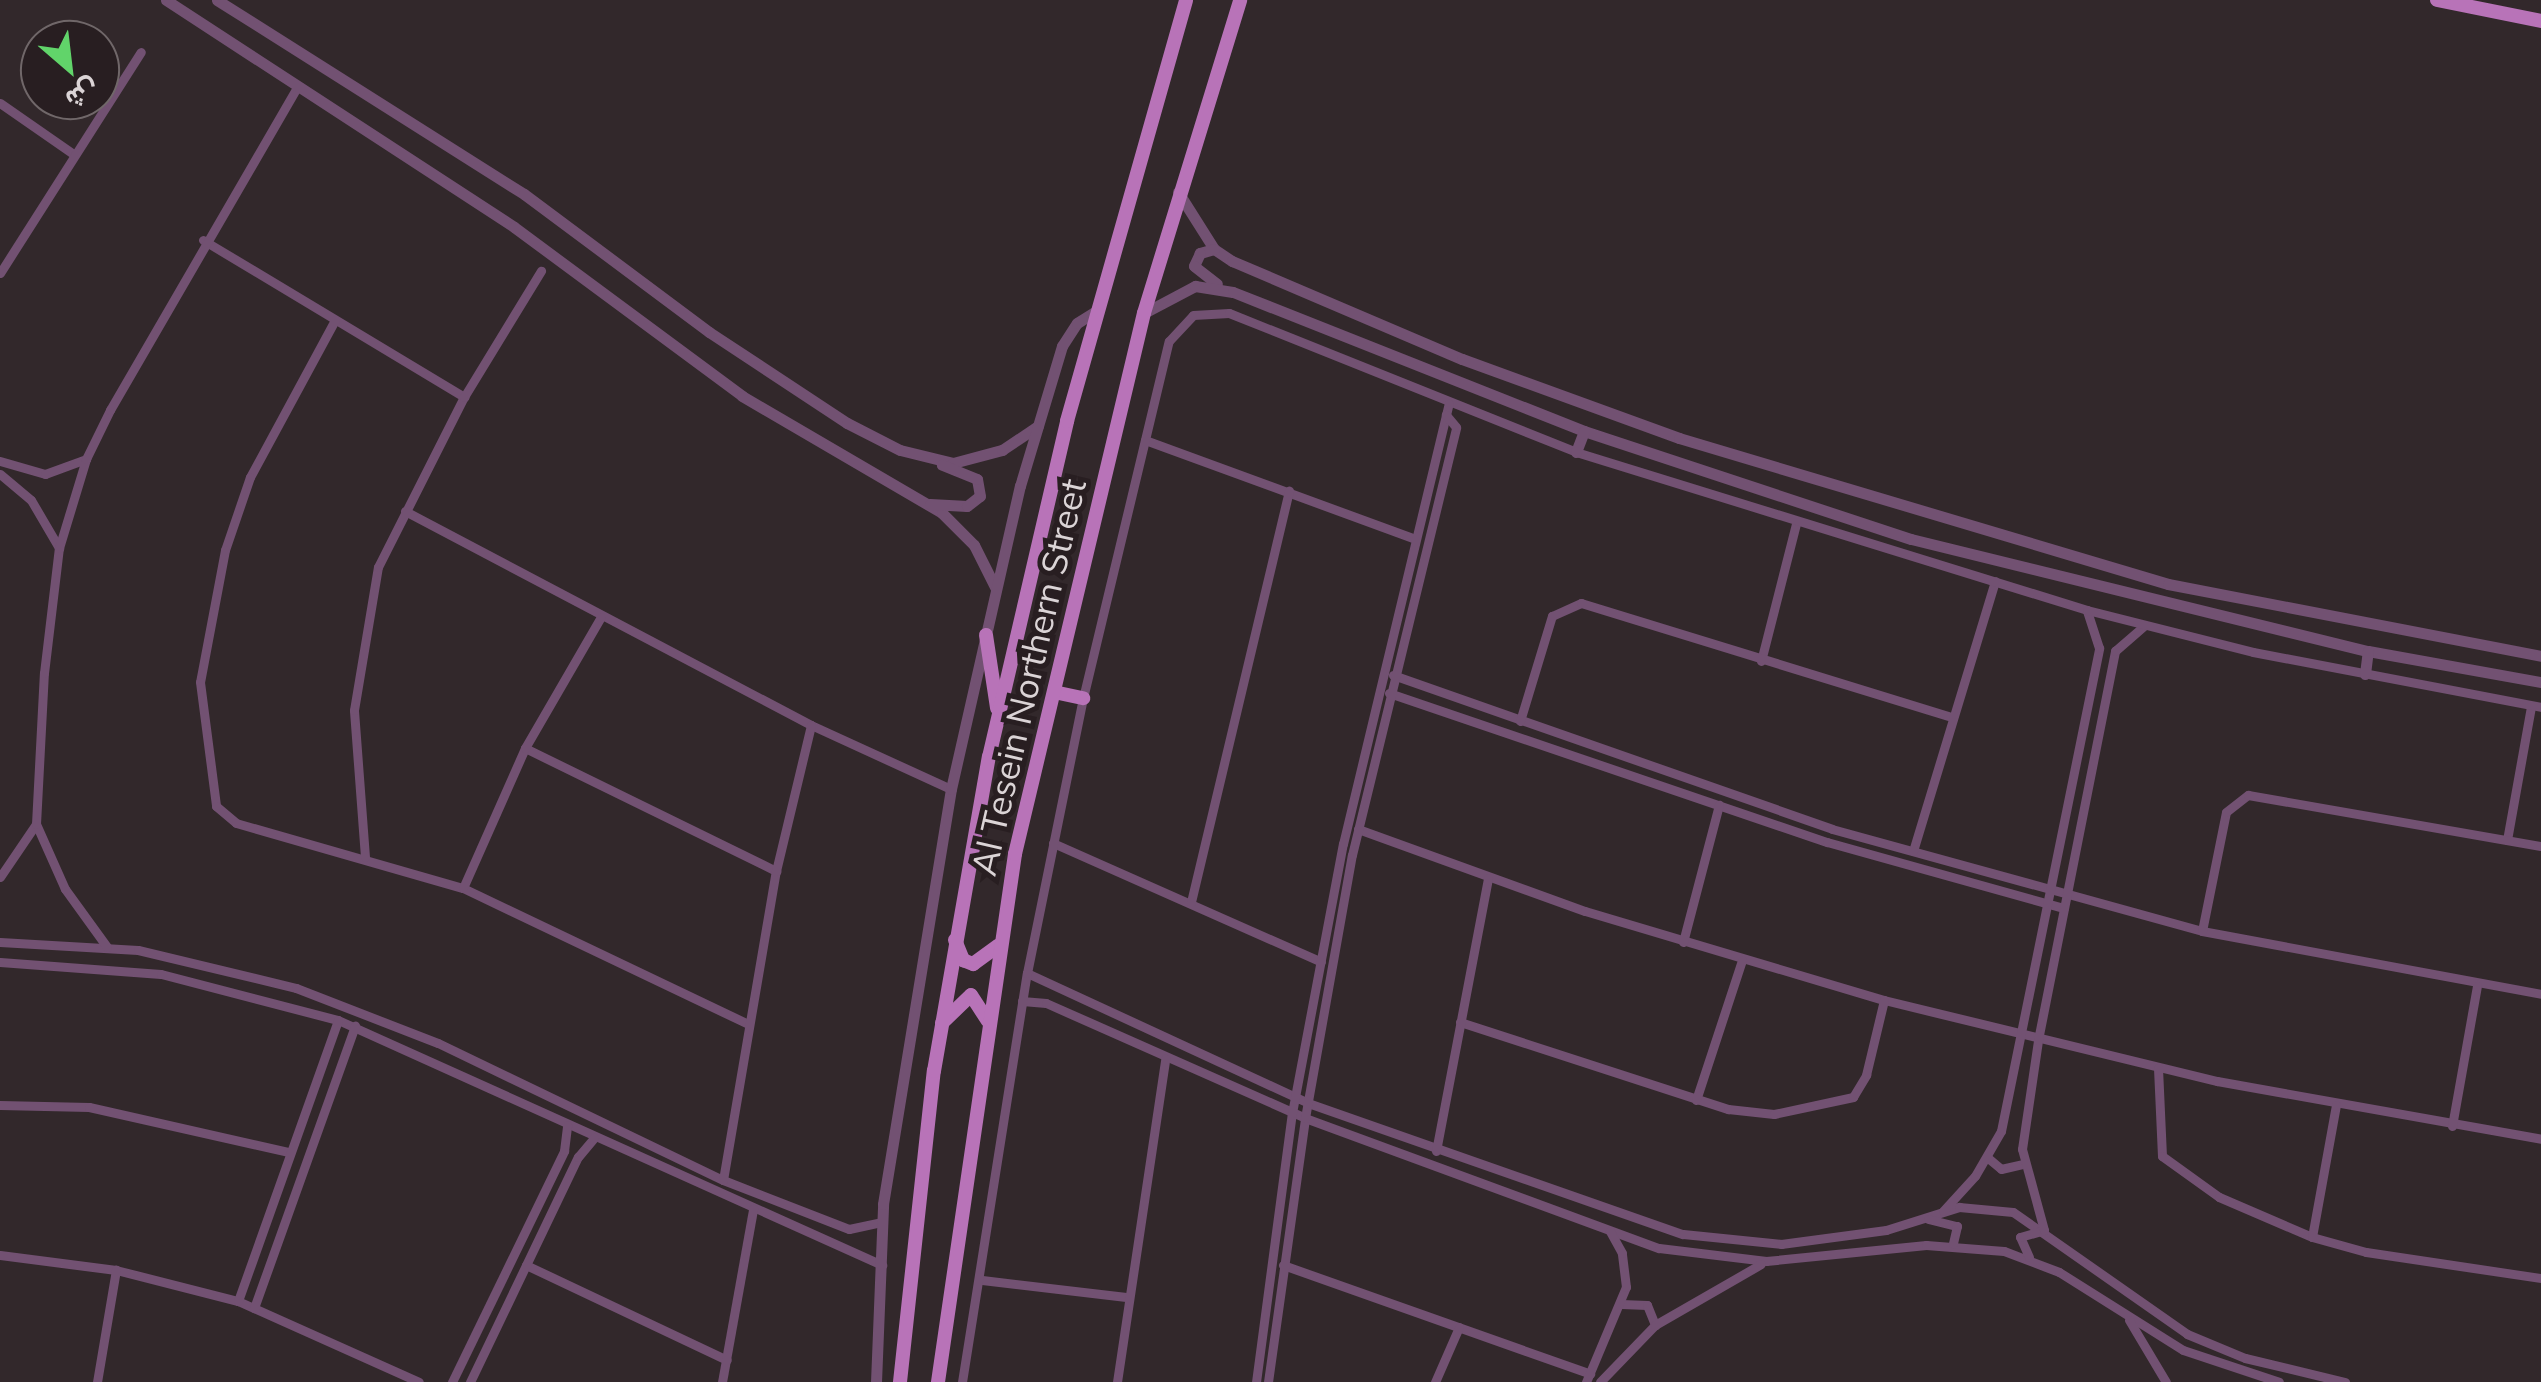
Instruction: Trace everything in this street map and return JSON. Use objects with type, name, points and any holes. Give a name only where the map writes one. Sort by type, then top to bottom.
[{"type":"main road","name":"Al Tesein Northern Street","points":[[900,1382],[941,1024],[998,718],[1099,309],[1186,0]]},
{"type":"main road","name":"Al Tesein Northern Street","points":[[938,1382],[998,946],[1144,313],[1177,188],[1240,0]]},
{"type":"main road","points":[[2437,0],[2541,21]]},
{"type":"main road","points":[[986,635],[998,718]]},
{"type":"main road","points":[[1054,692],[1083,698]]},
{"type":"main road","points":[[954,940],[963,960],[973,964],[998,946]]},
{"type":"main road","points":[[941,1024],[971,995],[988,1021]]},
{"type":"street","points":[[166,0],[514,227],[742,396],[930,504],[974,545],[997,589]]},
{"type":"street","points":[[216,0],[524,194],[798,394],[900,450],[973,476],[981,492],[971,505],[930,504]]},
{"type":"street","points":[[0,273],[72,153],[142,52]]},
{"type":"street","points":[[107,947],[65,889],[36,824],[44,673],[60,548],[86,459],[203,240],[297,88]]},
{"type":"street","points":[[0,103],[72,153]]},
{"type":"street","points":[[1177,188],[1214,249],[1462,359],[1679,438],[1955,525],[2197,591],[2541,656]]},
{"type":"street","points":[[203,240],[464,397]]},
{"type":"street","points":[[1214,249],[1197,256],[1196,270],[1233,292],[1584,431],[1912,539],[2368,651],[2541,682]]},
{"type":"street","points":[[366,857],[354,749],[356,665],[378,567],[464,397],[541,270]]},
{"type":"street","points":[[1144,313],[1194,286],[1233,292]]},
{"type":"street","points":[[876,1382],[886,1268],[882,1222],[913,994],[952,789],[997,589],[1062,346],[1077,324],[1099,309]]},
{"type":"street","points":[[965,1382],[1026,973],[1052,843],[1145,440],[1175,330],[1193,315],[1228,313],[1576,452],[1796,524],[2087,610],[2365,674],[2536,706],[2506,840]]},
{"type":"street","points":[[336,320],[250,476],[225,550],[200,682],[200,719],[222,814],[463,888],[748,1024]]},
{"type":"street","points":[[1256,1382],[1292,1113],[1321,962],[1448,404]]},
{"type":"street","points":[[1268,1382],[1305,1118],[1368,759],[1389,692],[1456,427],[1446,416]]},
{"type":"street","points":[[939,462],[986,457],[1038,426]]},
{"type":"street","points":[[1576,452],[1584,431]]},
{"type":"street","points":[[1145,440],[1414,540]]},
{"type":"street","points":[[1,467],[45,474],[86,459]]},
{"type":"street","points":[[1,467],[31,500],[60,548]]},
{"type":"street","points":[[1191,902],[1288,490]]},
{"type":"street","points":[[405,510],[811,726],[952,789]]},
{"type":"street","points":[[1912,539],[1921,531],[1920,514]]},
{"type":"street","points":[[1761,661],[1796,524]]},
{"type":"street","points":[[1950,548],[1947,538],[1955,525]]},
{"type":"street","points":[[1913,851],[1950,716],[1995,581]]},
{"type":"street","points":[[1520,720],[1547,626],[1570,604],[1950,716]]},
{"type":"street","points":[[1942,1212],[1988,1158],[2000,1131],[2099,648],[2087,610]]},
{"type":"street","points":[[463,888],[525,748],[601,617]]},
{"type":"street","points":[[2044,1230],[2023,1164],[2038,1040],[2115,652],[2146,626]]},
{"type":"street","points":[[2365,674],[2368,651]]},
{"type":"street","points":[[1393,675],[1913,851],[2068,890],[2202,931],[2477,986],[2541,994]]},
{"type":"street","points":[[1389,692],[1719,805],[2064,908]]},
{"type":"street","points":[[724,1180],[776,871],[811,726]]},
{"type":"street","points":[[525,748],[776,871]]},
{"type":"street","points":[[2202,931],[2226,812],[2248,795],[2541,846]]},
{"type":"street","points":[[1684,942],[1719,805]]},
{"type":"street","points":[[0,877],[36,824]]},
{"type":"street","points":[[1358,828],[1488,878],[1742,960],[1884,1000],[2158,1068],[2541,1140]]},
{"type":"street","points":[[1052,843],[1321,962]]},
{"type":"street","points":[[1436,1151],[1488,878]]},
{"type":"street","points":[[0,942],[107,947],[208,963],[329,999],[438,1043],[724,1180],[849,1230],[882,1222]]},
{"type":"street","points":[[1696,1100],[1742,960]]},
{"type":"street","points":[[0,962],[106,967],[204,982],[338,1020],[886,1268]]},
{"type":"street","points":[[204,982],[208,963]]},
{"type":"street","points":[[1026,973],[1308,1104],[1634,1223],[1722,1241],[1780,1244],[1886,1230],[1942,1212],[1996,1207],[2044,1230],[2086,1268],[2187,1334],[2244,1358],[2345,1382]]},
{"type":"street","points":[[2452,1126],[2477,986]]},
{"type":"street","points":[[1460,1022],[1696,1100],[1774,1114],[1853,1096],[1866,1074],[1884,1000]]},
{"type":"street","points":[[1022,1001],[1046,1003],[1292,1113],[1610,1231],[1691,1254],[1766,1261],[1953,1244],[2030,1260],[2183,1350],[2242,1373],[2280,1382]]},
{"type":"street","points":[[238,1301],[338,1020]]},
{"type":"street","points":[[254,1308],[355,1026]]},
{"type":"street","points":[[1117,1382],[1126,1297],[1166,1059]]},
{"type":"street","points":[[2158,1068],[2157,1138],[2168,1164],[2220,1196],[2312,1237],[2366,1252],[2541,1278]]},
{"type":"street","points":[[2312,1237],[2336,1104]]},
{"type":"street","points":[[0,1105],[88,1107],[288,1152]]},
{"type":"street","points":[[452,1382],[564,1151],[567,1125]]},
{"type":"street","points":[[470,1382],[578,1156],[594,1138]]},
{"type":"street","points":[[1988,1158],[2000,1169],[2023,1164]]},
{"type":"street","points":[[722,1382],[753,1208]]},
{"type":"street","points":[[1925,1218],[1957,1226],[1953,1244]]},
{"type":"street","points":[[2030,1260],[2020,1238],[2044,1230]]},
{"type":"street","points":[[1282,1265],[1460,1327],[1588,1378],[1620,1304],[1626,1268],[1610,1231]]},
{"type":"street","points":[[0,1255],[116,1270],[238,1301],[419,1382]]},
{"type":"street","points":[[1600,1382],[1655,1325],[1766,1261]]},
{"type":"street","points":[[526,1264],[726,1360]]},
{"type":"street","points":[[98,1382],[116,1270]]},
{"type":"street","points":[[982,1280],[1126,1297]]},
{"type":"street","points":[[1620,1304],[1647,1305],[1655,1325]]},
{"type":"street","points":[[2124,1313],[2166,1382]]},
{"type":"street","points":[[1435,1382],[1460,1327]]},
{"type":"street","points":[[2234,1382],[2242,1373]]}]
